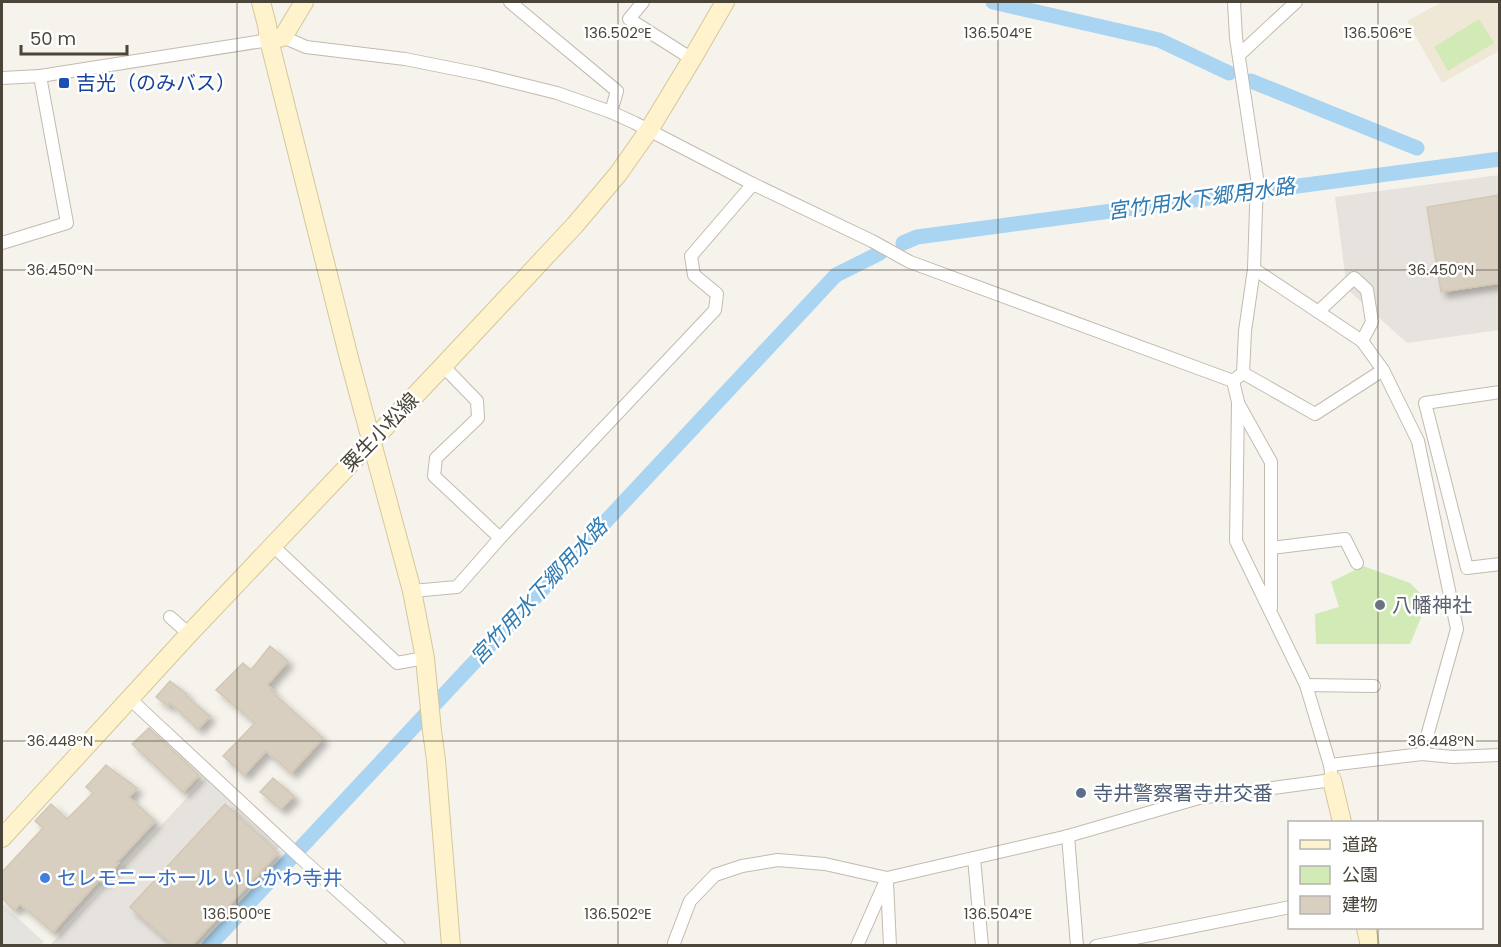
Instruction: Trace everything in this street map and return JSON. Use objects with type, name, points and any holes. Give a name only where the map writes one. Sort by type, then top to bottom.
[{"type":"main road","points":[[261,2],[267,25],[276,39],[349,358],[412,591],[425,658],[451,945]]},
{"type":"main road","points":[[276,39],[304,2]]},
{"type":"main road","name":"粟生小松線","points":[[2,838],[189,634],[575,225],[618,174],[649,130],[725,2]]},
{"type":"main road","points":[[1331,772],[1342,821]]},
{"type":"main road","points":[[1366,929],[1370,945]]},
{"type":"street","points":[[510,2],[617,91],[611,112]]},
{"type":"street","points":[[643,2],[629,19],[692,59]]},
{"type":"street","points":[[1233,381],[1243,373],[1245,331],[1254,269],[1257,178],[1236,38],[1234,2]]},
{"type":"street","points":[[1239,56],[1296,2]]},
{"type":"street","points":[[2,78],[40,76],[276,39],[306,47],[405,59],[480,74],[557,93],[611,112],[910,262],[1233,381]]},
{"type":"street","points":[[2,243],[67,223],[40,76]]},
{"type":"street","points":[[412,591],[457,587],[500,538],[715,310],[717,294],[694,275],[691,256],[753,184]]},
{"type":"street","points":[[1254,269],[1362,341],[1383,370],[1418,441],[1457,629],[1422,754]]},
{"type":"street","points":[[1318,312],[1354,278],[1367,290],[1372,322],[1362,341]]},
{"type":"street","points":[[443,366],[477,401],[478,418],[436,458],[434,476],[500,538]]},
{"type":"street","points":[[1243,373],[1315,414],[1383,370]]},
{"type":"street","points":[[1233,381],[1238,402],[1236,541],[1306,686],[1331,772]]},
{"type":"street","points":[[1500,392],[1425,402],[1467,568],[1500,564]]},
{"type":"street","points":[[1238,402],[1271,462],[1271,612]]},
{"type":"street","points":[[1271,549],[1345,539],[1357,563]]},
{"type":"street","points":[[273,546],[397,663],[425,658]]},
{"type":"street","points":[[170,617],[189,634]]},
{"type":"street","points":[[1306,686],[1374,686]]},
{"type":"street","points":[[130,699],[303,860],[399,945]]},
{"type":"street","points":[[675,945],[690,901],[715,875],[742,866],[778,860],[825,864],[887,878],[1068,836],[1199,798],[1422,754],[1453,757],[1500,754]]},
{"type":"street","points":[[1068,836],[1077,945]]},
{"type":"street","points":[[974,858],[982,945]]},
{"type":"street","points":[[857,945],[887,878]]},
{"type":"street","points":[[887,878],[890,945]]},
{"type":"street","points":[[1096,945],[1288,907]]},
{"type":"shaded area","points":[[1442,2],[1499,2],[1499,51],[1442,83],[1407,21]]},
{"type":"shaded area","points":[[1499,175],[1499,330],[1407,343],[1347,289],[1335,197]]},
{"type":"shaded area","points":[[207,776],[283,843],[188,945],[49,946]]},
{"type":"shaded area","points":[[2,904],[44,942],[40,945],[2,945]]},
{"type":"green space","points":[[1479,19],[1494,43],[1448,71],[1434,47]]},
{"type":"green space","points":[[1363,566],[1410,583],[1428,601],[1410,644],[1316,644],[1315,614],[1339,607],[1331,582]]},
{"type":"building","points":[[1500,195],[1500,283],[1441,292],[1427,207]]},
{"type":"building","points":[[270,646],[288,661],[267,685],[323,738],[291,773],[266,751],[244,775],[223,756],[255,723],[216,690],[243,663],[251,670]]},
{"type":"building","points":[[170,681],[210,716],[198,729],[170,703],[168,706],[156,697]]},
{"type":"building","points":[[149,728],[199,775],[183,792],[132,744]]},
{"type":"building","points":[[106,765],[137,788],[129,797],[155,821],[117,862],[119,863],[101,882],[99,880],[53,932],[20,904],[14,910],[2,898],[2,872],[43,828],[35,821],[51,804],[67,819],[93,793],[86,787]]},
{"type":"building","points":[[273,778],[294,796],[281,809],[260,792]]},
{"type":"building","points":[[225,804],[278,853],[192,945],[173,945],[130,907]]},
{"type":"waterway","points":[[993,2],[1159,40],[1229,73]]},
{"type":"waterway","points":[[1251,81],[1417,148]]},
{"type":"waterway","name":"宮竹用水下郷用水路","points":[[903,243],[917,237],[1500,159]]},
{"type":"waterway","name":"宮竹用水下郷用水路","points":[[209,946],[836,275],[880,253]]},
{"type":"place","name":"吉光（のみバス）","points":[[64,83]]},
{"type":"place","name":"八幡神社","points":[[1380,605]]},
{"type":"place","name":"寺井警察署寺井交番","points":[[1081,793]]},
{"type":"place","name":"セレモニーホール いしかわ寺井","points":[[45,878]]}]
